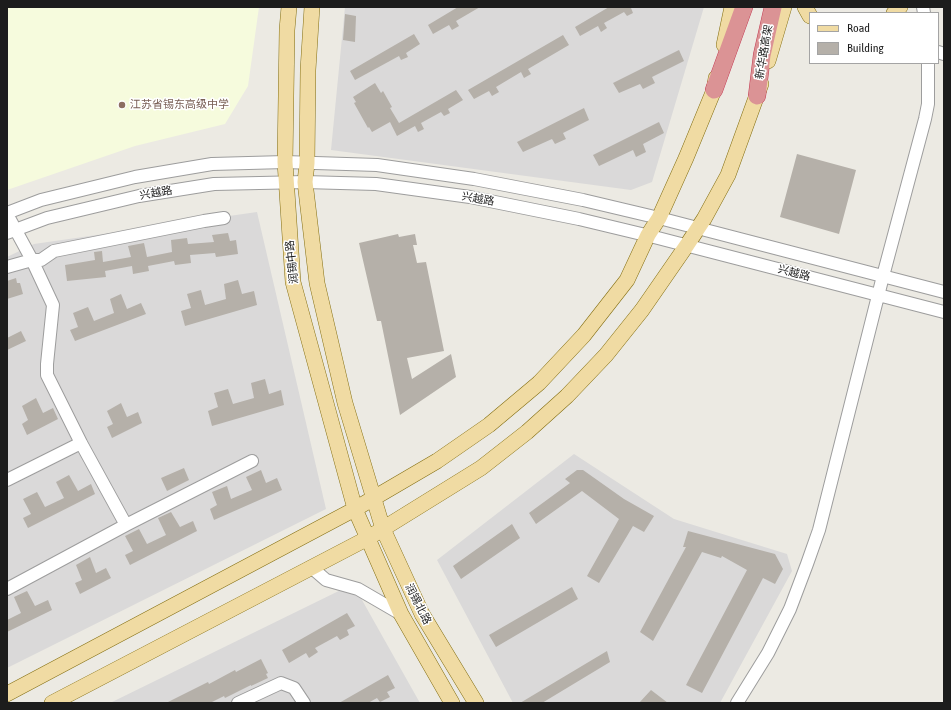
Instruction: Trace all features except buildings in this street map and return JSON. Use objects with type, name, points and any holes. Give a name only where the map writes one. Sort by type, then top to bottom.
[{"type":"highway","points":[[714,90],[744,7]]},
{"type":"highway","name":"新华路高架","points":[[757,96],[762,55],[773,7]]},
{"type":"main road","name":"润锡中路","points":[[289,7],[287,30],[285,162],[293,282],[355,509]]},
{"type":"main road","name":"润锡中路","points":[[312,7],[308,70],[307,163],[305,182],[317,283],[345,403],[374,498]]},
{"type":"main road","points":[[7,694],[355,509],[438,461],[489,425],[539,383],[584,335],[627,280],[648,235],[659,218],[714,90],[732,7]]},
{"type":"main road","points":[[52,703],[368,538],[481,468],[527,432],[567,396],[610,349],[642,310],[704,219],[728,175],[757,96],[784,7]]},
{"type":"main road","name":"润锡北路","points":[[374,498],[383,529],[422,614],[476,703]]},
{"type":"main road","name":"润锡北路","points":[[355,509],[401,614],[452,703]]},
{"type":"street","points":[[737,703],[768,653],[790,609],[819,530],[883,276],[926,119],[928,104],[928,64]]},
{"type":"street","name":"兴越路","points":[[7,214],[41,200],[135,177],[212,164],[285,162],[378,165],[474,179],[583,200],[659,218],[944,292]]},
{"type":"street","name":"兴越路","points":[[11,232],[47,218],[139,196],[214,184],[286,182],[376,184],[470,198],[579,219],[648,235],[944,312]]},
{"type":"street","points":[[7,214],[11,232],[32,260],[53,305],[47,375],[81,443],[126,525]]},
{"type":"street","points":[[7,267],[32,260],[41,260],[54,252],[204,220],[224,218]]},
{"type":"street","points":[[7,480],[81,443]]},
{"type":"street","points":[[7,589],[126,525],[252,461]]},
{"type":"street","points":[[311,567],[326,580],[358,589],[401,614]]},
{"type":"street","points":[[238,703],[281,683],[294,688],[304,703]]},
{"type":"shaded area","name":"江苏省锡东高级中学","points":[[7,7],[259,7],[248,86],[225,124],[135,146],[7,190]]},
{"type":"shaded area","points":[[345,7],[704,7],[652,182],[631,190],[331,150]]},
{"type":"shaded area","points":[[257,212],[326,509],[7,668],[7,257],[34,244]]},
{"type":"shaded area","points":[[574,454],[674,519],[787,554],[792,571],[720,703],[513,703],[437,560]]},
{"type":"shaded area","points":[[353,584],[420,703],[110,703]]},
{"type":"place","name":"江苏省锡东高级中学","points":[[122,105]]}]
